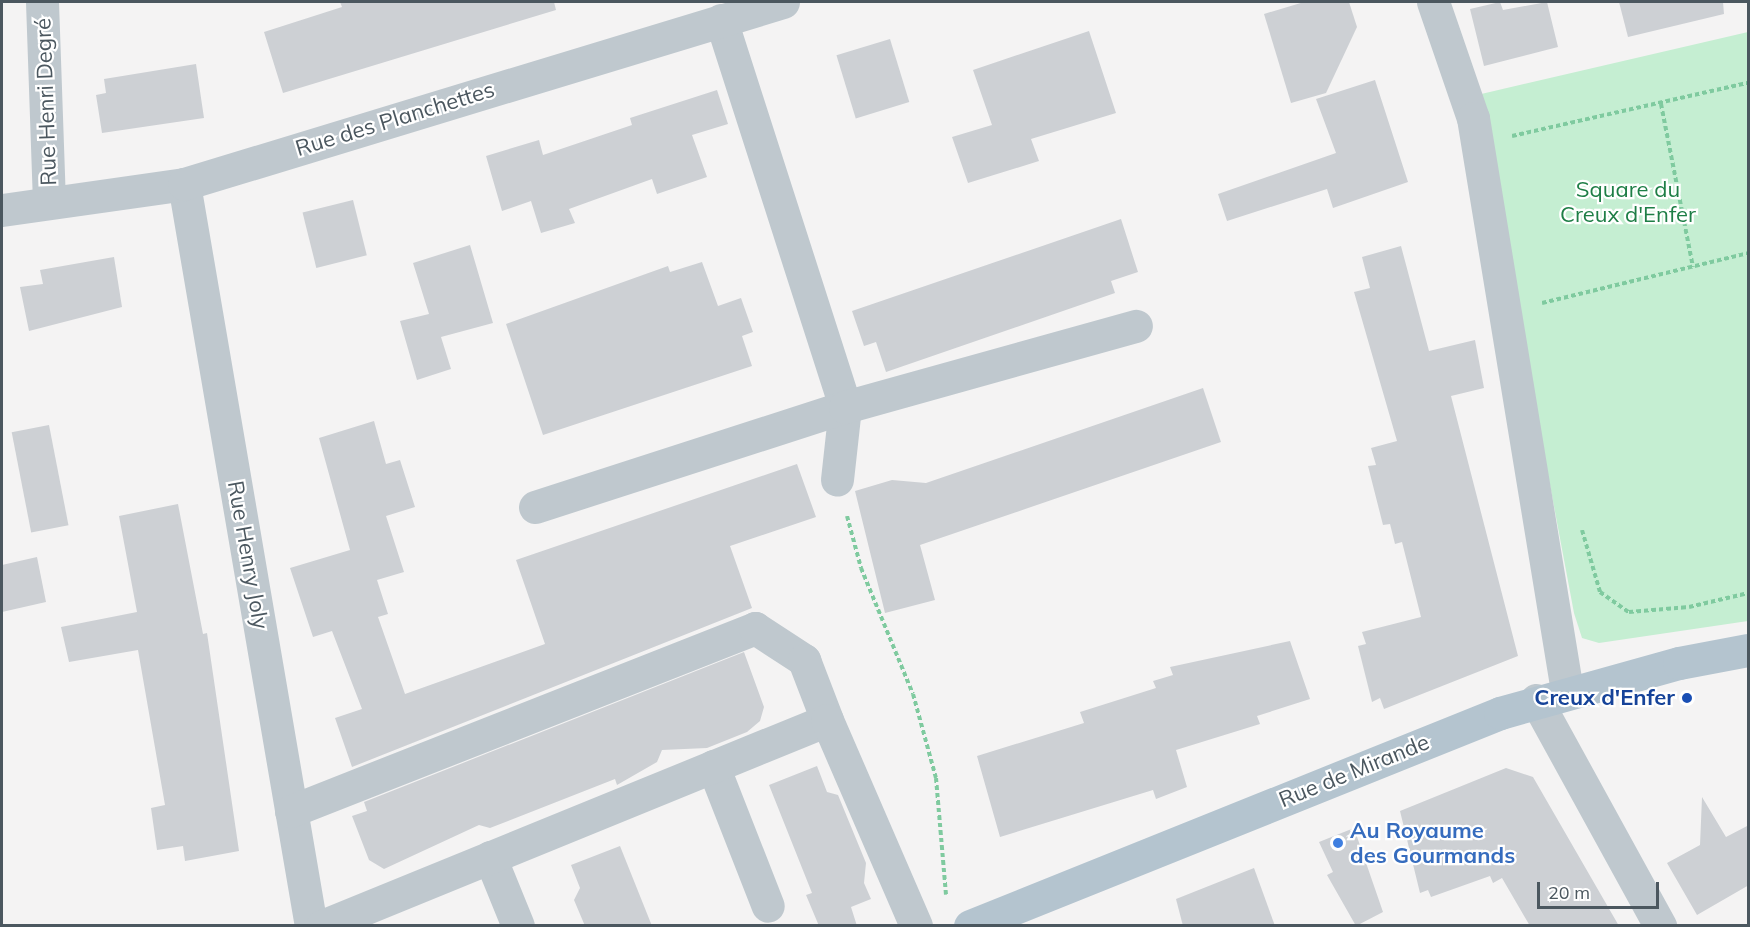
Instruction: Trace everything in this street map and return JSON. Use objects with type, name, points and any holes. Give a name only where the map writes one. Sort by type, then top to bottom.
[{"type":"main road","name":"Rue de Mirande","points":[[958,915],[1536,700],[1749,650]]},
{"type":"street","name":"Rue Henri Degré","points":[[42,2],[49,202]]},
{"type":"street","name":"Rue des Planchettes","points":[[2,210],[184,184],[783,2]]},
{"type":"street","points":[[1432,2],[1473,118],[1567,691]]},
{"type":"street","points":[[721,21],[844,408],[837,480]]},
{"type":"street","name":"Rue Henry Joly","points":[[184,184],[311,926]]},
{"type":"street","points":[[535,507],[844,408],[1136,326]]},
{"type":"street","points":[[291,811],[755,628],[804,660],[827,720],[916,926]]},
{"type":"street","points":[[1536,700],[1660,926]]},
{"type":"street","points":[[322,926],[827,720]]},
{"type":"street","points":[[713,766],[768,906]]},
{"type":"street","points":[[490,857],[518,926]]},
{"type":"path","points":[[1508,148],[1506,137],[1749,83]]},
{"type":"path","points":[[1661,104],[1693,267]]},
{"type":"path","points":[[1537,304],[1749,254]]},
{"type":"path","points":[[1535,293],[1539,315]]},
{"type":"path","points":[[837,480],[861,568],[913,694],[936,778],[958,915]]},
{"type":"path","points":[[1580,518],[1588,563],[1600,592],[1614,605],[1629,612],[1689,607],[1749,593]]},
{"type":"green space","name":"Square du Creux d'Enfer","points":[[1748,32],[1748,621],[1599,643],[1582,638],[1574,613],[1477,95]]},
{"type":"building","points":[[340,2],[554,2],[556,10],[283,93],[264,32],[342,7]]},
{"type":"building","points":[[1304,2],[1349,2],[1357,27],[1326,93],[1291,103],[1264,14]]},
{"type":"building","points":[[1500,2],[1503,10],[1547,2],[1558,47],[1484,66],[1470,9]]},
{"type":"building","points":[[1619,2],[1723,2],[1724,14],[1628,37]]},
{"type":"building","points":[[1089,31],[1116,113],[1031,139],[1039,161],[968,183],[952,137],[992,125],[973,70]]},
{"type":"building","points":[[890,39],[909,102],[856,118],[836,55]]},
{"type":"building","points":[[196,64],[204,118],[102,133],[96,95],[106,93],[104,79]]},
{"type":"building","points":[[1375,80],[1408,182],[1333,208],[1327,189],[1227,221],[1218,194],[1336,153],[1316,99]]},
{"type":"building","points":[[717,90],[728,124],[692,135],[707,177],[657,194],[652,179],[569,209],[575,223],[541,233],[531,201],[502,211],[486,156],[539,140],[543,155],[632,125],[630,118]]},
{"type":"building","points":[[353,200],[367,255],[316,268],[303,213]]},
{"type":"building","points":[[1121,219],[1138,272],[1111,281],[1115,293],[886,372],[876,342],[864,346],[852,311]]},
{"type":"building","points":[[470,245],[493,323],[441,337],[451,369],[417,380],[400,321],[429,314],[413,263]]},
{"type":"building","points":[[1401,246],[1429,351],[1475,340],[1484,388],[1451,396],[1518,656],[1384,709],[1380,698],[1372,702],[1358,646],[1366,644],[1362,632],[1421,617],[1402,542],[1395,544],[1390,524],[1383,525],[1368,466],[1376,465],[1371,448],[1397,441],[1354,292],[1370,288],[1362,257]]},
{"type":"building","points":[[114,257],[122,307],[29,331],[20,287],[43,284],[40,270]]},
{"type":"building","points":[[702,262],[718,306],[741,298],[753,332],[742,336],[752,366],[543,435],[506,324],[668,266],[670,272]]},
{"type":"building","points":[[1203,388],[1221,442],[920,545],[935,600],[885,613],[855,491],[892,480],[926,483]]},
{"type":"building","points":[[374,421],[386,464],[400,460],[415,507],[386,516],[404,572],[377,580],[388,614],[378,617],[405,694],[545,644],[516,560],[797,464],[816,517],[730,546],[752,608],[352,767],[335,718],[362,709],[332,631],[313,637],[290,568],[350,550],[319,438]]},
{"type":"building","points":[[49,425],[68,525],[31,532],[12,432]]},
{"type":"building","points":[[178,504],[203,634],[207,633],[239,851],[185,861],[183,846],[157,850],[151,808],[165,805],[138,650],[69,662],[61,627],[137,612],[119,516]]},
{"type":"building","points":[[37,557],[46,602],[2,612],[2,565]]},
{"type":"building","points":[[1290,641],[1310,699],[1257,716],[1260,724],[1176,750],[1187,787],[1156,799],[1153,790],[1000,837],[977,756],[1084,723],[1080,712],[1156,688],[1153,681],[1173,675],[1170,667]]},
{"type":"building","points":[[744,652],[764,707],[760,721],[747,732],[707,748],[662,750],[657,762],[617,785],[615,779],[490,828],[479,825],[384,869],[369,860],[352,816],[367,811],[364,802]]},
{"type":"building","points":[[817,766],[827,792],[838,795],[866,863],[864,883],[871,899],[851,907],[857,926],[819,926],[806,895],[812,893],[769,785]]},
{"type":"building","points":[[1506,768],[1533,777],[1619,926],[1530,926],[1502,878],[1493,883],[1490,876],[1431,897],[1428,890],[1420,893],[1400,811]]},
{"type":"building","points":[[1702,797],[1726,837],[1749,825],[1749,885],[1697,915],[1667,863],[1700,845]]},
{"type":"building","points":[[1354,828],[1383,912],[1356,926],[1327,875],[1333,872],[1319,842]]},
{"type":"building","points":[[620,846],[652,926],[585,926],[574,900],[580,888],[571,865]]},
{"type":"building","points":[[1254,868],[1275,926],[1183,926],[1176,899]]},
{"type":"place","name":"Creux d'Enfer","points":[[1687,698]]},
{"type":"place","name":"Au Royaume des Gourmands","points":[[1338,843]]}]
